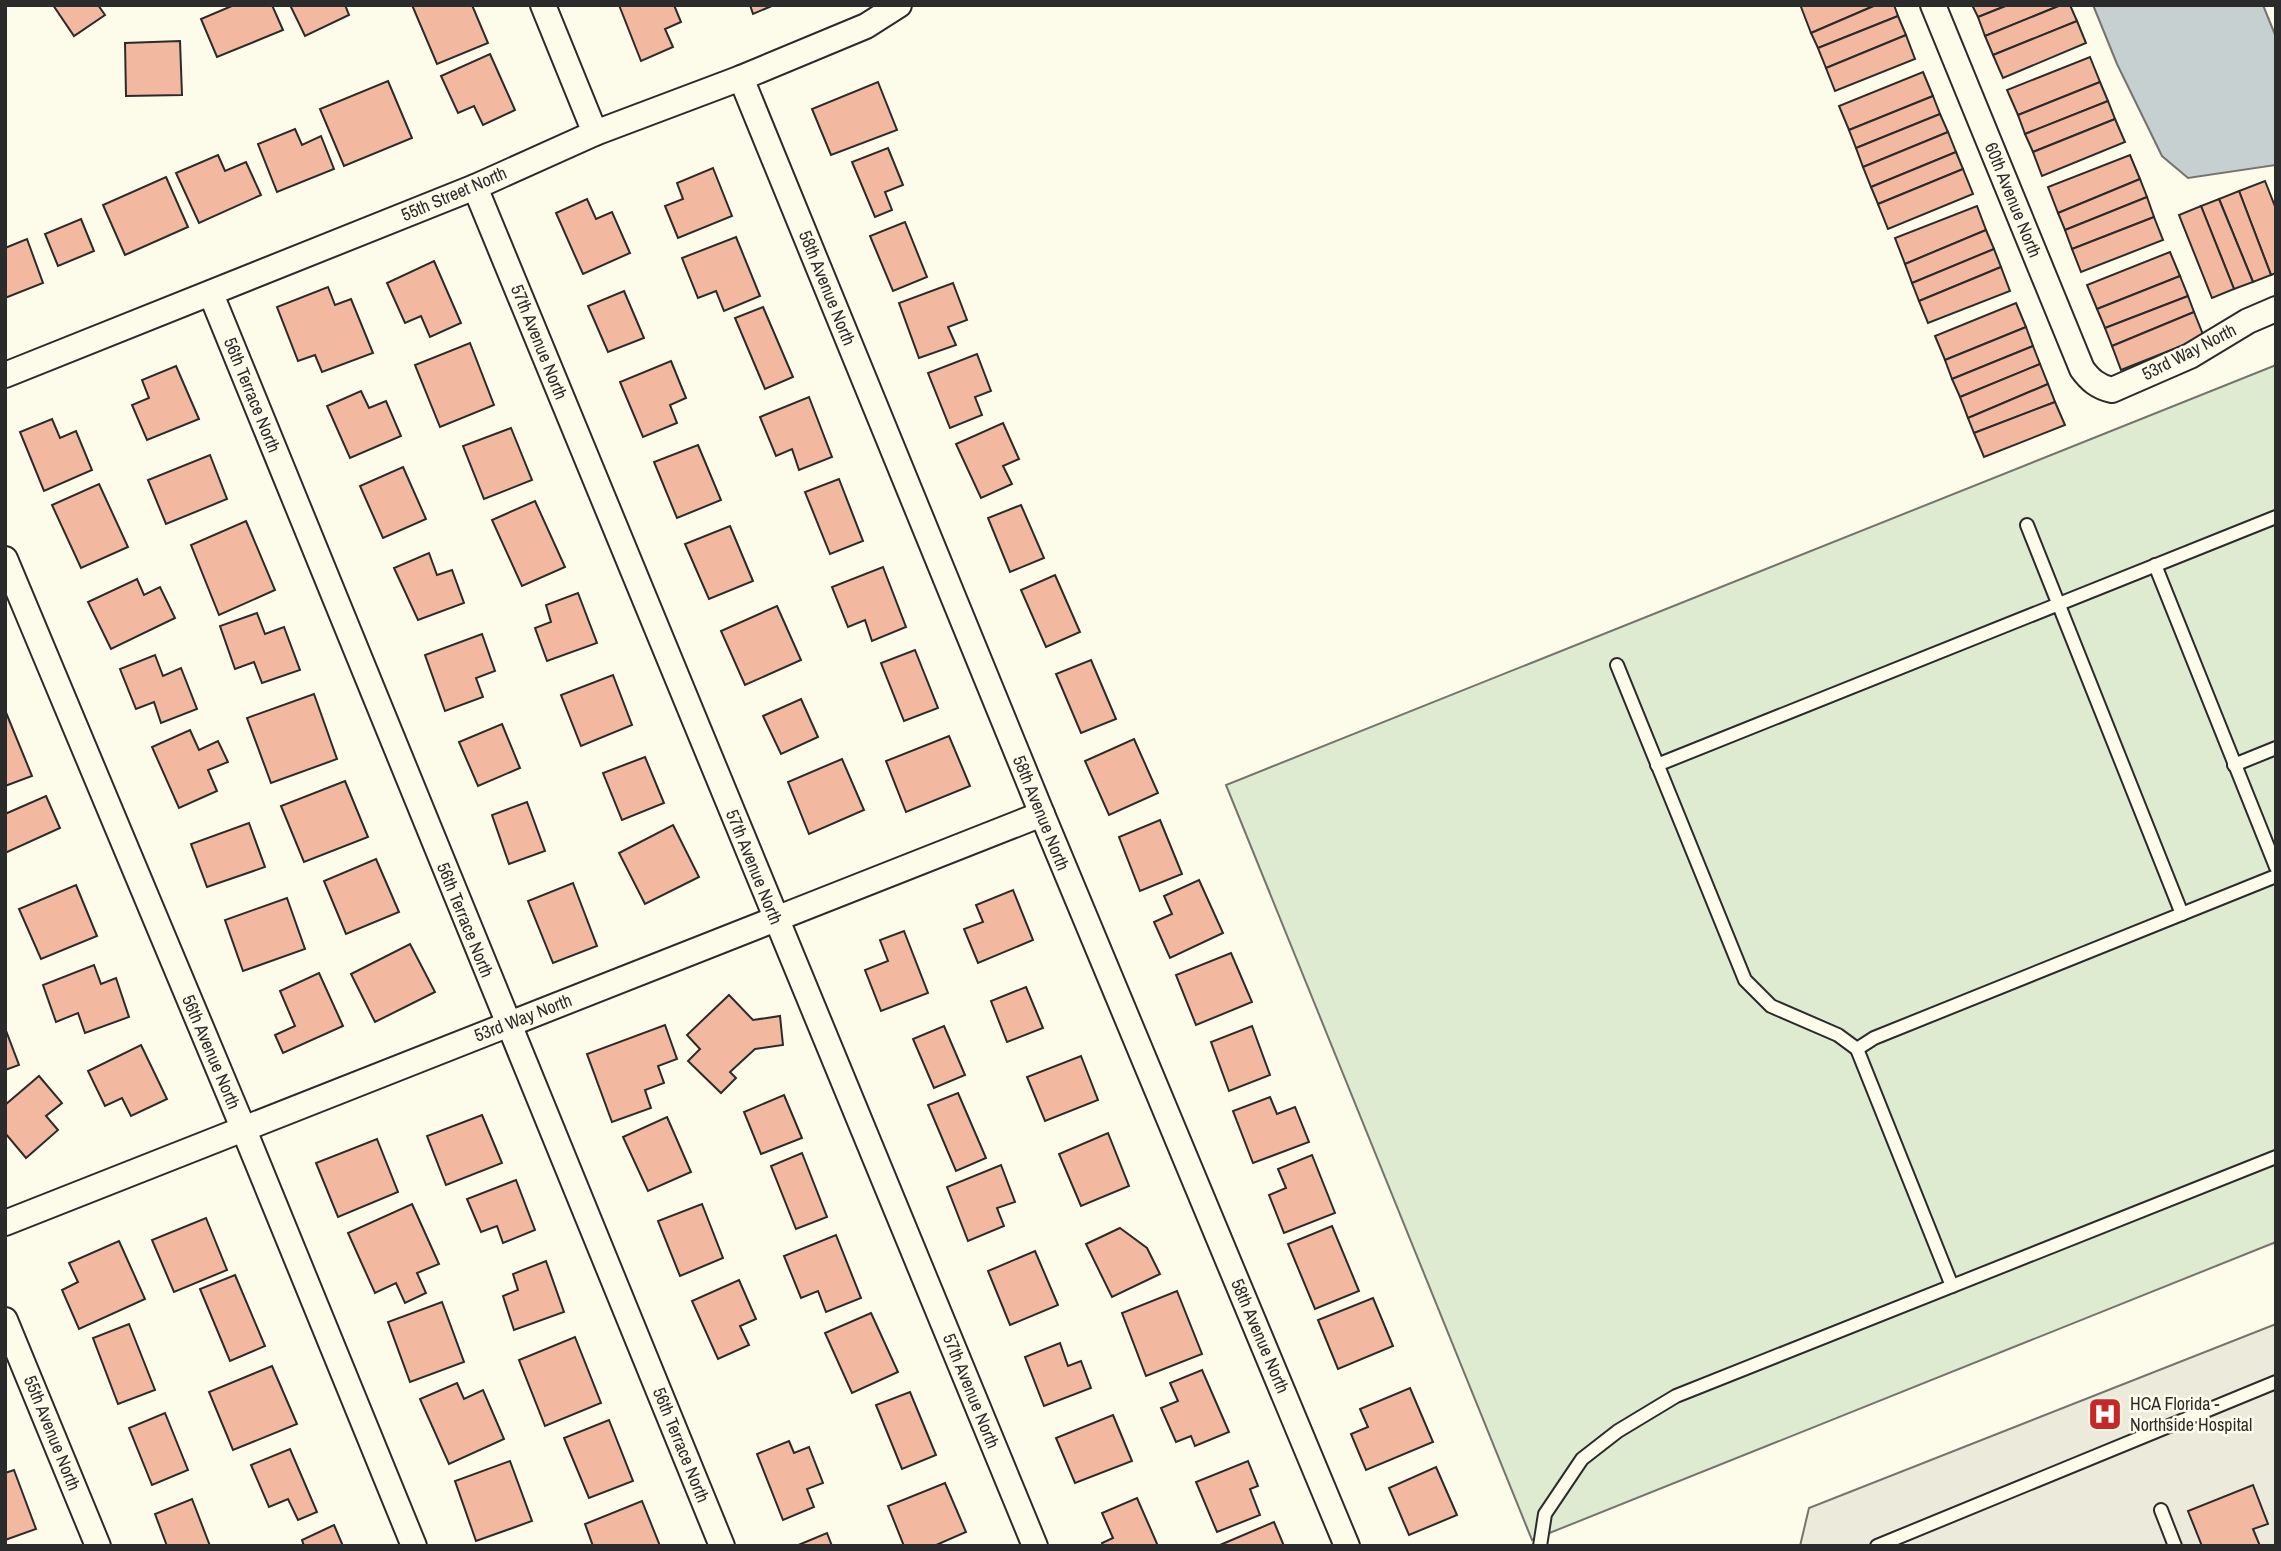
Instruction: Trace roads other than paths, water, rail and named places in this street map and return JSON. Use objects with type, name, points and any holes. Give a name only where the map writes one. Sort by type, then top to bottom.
[{"type":"street","points":[[543,5],[595,133]]},
{"type":"street","name":"60th Avenue North","points":[[1933,5],[2082,369],[2090,380],[2102,388]]},
{"type":"street","name":"55th Street North","points":[[5,375],[475,187],[595,133],[741,78],[866,26],[894,6]]},
{"type":"street","name":"58th Avenue North","points":[[741,78],[1042,814],[1347,1546]]},
{"type":"street","name":"57th Avenue North","points":[[475,187],[1035,1546]]},
{"type":"street","name":"56th Terrace North","points":[[211,294],[722,1546]]},
{"type":"street","name":"53rd Way North","points":[[2102,388],[2112,390],[2190,356],[2248,321],[2276,309]]},
{"type":"street","name":"56th Avenue North","points":[[5,559],[244,1130],[414,1546]]},
{"type":"street","name":"53rd Way North","points":[[5,1223],[1042,814]]},
{"type":"street","name":"55th Avenue North","points":[[5,1320],[98,1546]]},
{"type":"lane","points":[[1657,765],[2276,517]]},
{"type":"lane","points":[[2027,525],[2182,914]]},
{"type":"lane","points":[[2155,565],[2276,867]]},
{"type":"lane","points":[[1617,665],[1745,980],[1771,1006],[1838,1035],[1857,1049],[1952,1286]]},
{"type":"lane","points":[[2234,765],[2276,748]]},
{"type":"lane","points":[[1857,1049],[1874,1038],[2276,876]]},
{"type":"lane","points":[[1540,1546],[1545,1514],[1582,1459],[1618,1431],[1676,1396],[2276,1157]]},
{"type":"lane","points":[[1877,1546],[2276,1382]]},
{"type":"lane","points":[[2161,1510],[2175,1546]]},
{"type":"place","name":"HCA Florida - Northside Hospital","points":[[2105,1414]]}]
